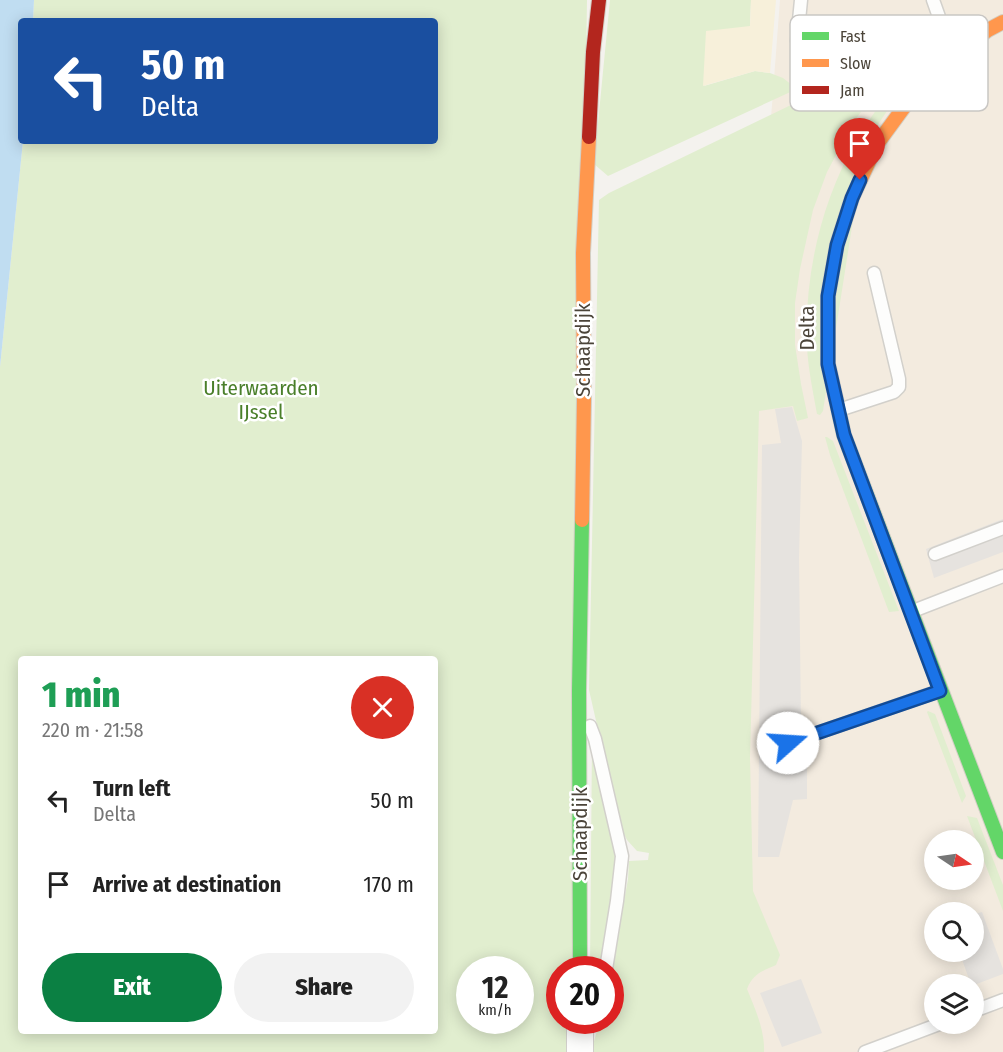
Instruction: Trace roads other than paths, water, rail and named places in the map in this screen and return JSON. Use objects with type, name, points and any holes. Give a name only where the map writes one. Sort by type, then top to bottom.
[{"type":"street","name":"Schaapdijk","points":[[580,956],[579,700],[584,396],[583,253],[593,52],[599,0]]},
{"type":"street","name":"Delta","points":[[988,30],[1003,22]]},
{"type":"street","name":"Delta","points":[[902,111],[877,144],[852,198],[837,245],[828,296],[828,364],[844,435],[1003,852]]},
{"type":"lane","points":[[800,15],[801,0]]},
{"type":"lane","points":[[933,0],[938,15]]},
{"type":"lane","points":[[838,411],[894,392],[899,387],[873,273]]},
{"type":"lane","points":[[935,554],[1003,528]]},
{"type":"lane","points":[[912,612],[1003,576]]},
{"type":"lane","points":[[788,743],[940,691]]},
{"type":"lane","name":"Schaapdijk","points":[[579,700],[595,739],[622,856],[619,892],[608,956]]},
{"type":"lane","points":[[984,1007],[1003,1000]]},
{"type":"lane","points":[[865,1052],[924,1030]]},
{"type":"water","points":[[0,0],[34,0],[33,18],[18,18],[18,144],[23,144],[0,367]]},
{"type":"park label","name":"Uiterwaarden IJssel","points":[[261,400]]}]
